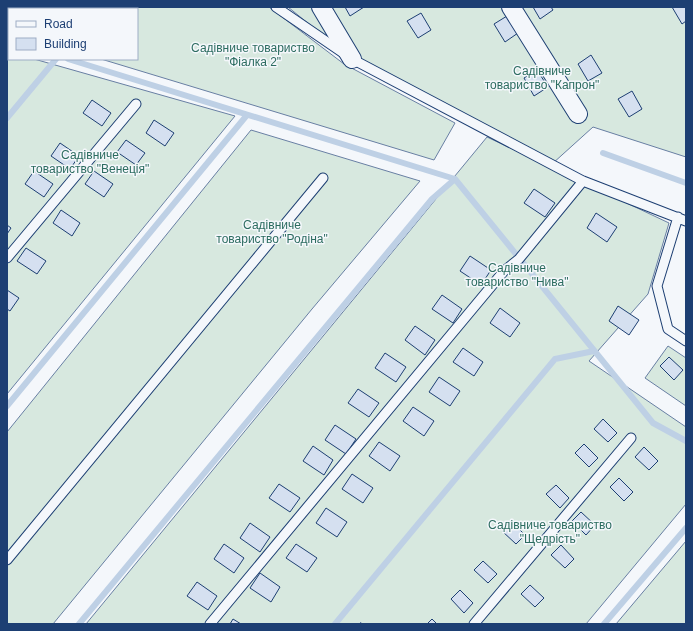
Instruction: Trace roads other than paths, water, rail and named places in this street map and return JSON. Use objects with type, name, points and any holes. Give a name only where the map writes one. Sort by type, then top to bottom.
[{"type":"street","points":[[321,7],[352,59]]},
{"type":"street","points":[[511,7],[578,114]]},
{"type":"lane","points":[[276,7],[352,59],[583,181],[682,219],[657,286],[668,329],[686,341]]},
{"type":"lane","points":[[7,258],[136,104]]},
{"type":"lane","points":[[7,560],[323,178]]},
{"type":"lane","points":[[210,624],[504,271],[519,258],[583,181]]},
{"type":"lane","points":[[474,624],[631,438]]},
{"type":"waterway","points":[[7,118],[55,60]]},
{"type":"waterway","points":[[71,60],[455,179],[653,423],[686,441]]},
{"type":"waterway","points":[[7,406],[247,115]]},
{"type":"waterway","points":[[603,153],[686,183]]},
{"type":"waterway","points":[[79,624],[432,199],[455,179]]},
{"type":"waterway","points":[[335,624],[555,359],[594,351]]},
{"type":"waterway","points":[[604,624],[686,528]]},
{"type":"park label","name":"Садівниче товариство \"Фіалка 2\"","points":[[253,55]]},
{"type":"park label","name":"Садівниче товариство \"Капрон\"","points":[[542,78]]},
{"type":"park label","name":"Садівниче товариство \"Венеція\"","points":[[90,162]]},
{"type":"park label","name":"Садівниче товариство \"Родіна\"","points":[[272,232]]},
{"type":"park label","name":"Садівниче товариство \"Нива\"","points":[[517,275]]},
{"type":"park label","name":"Садівниче товариство \"Щедрість\"","points":[[550,532]]}]
